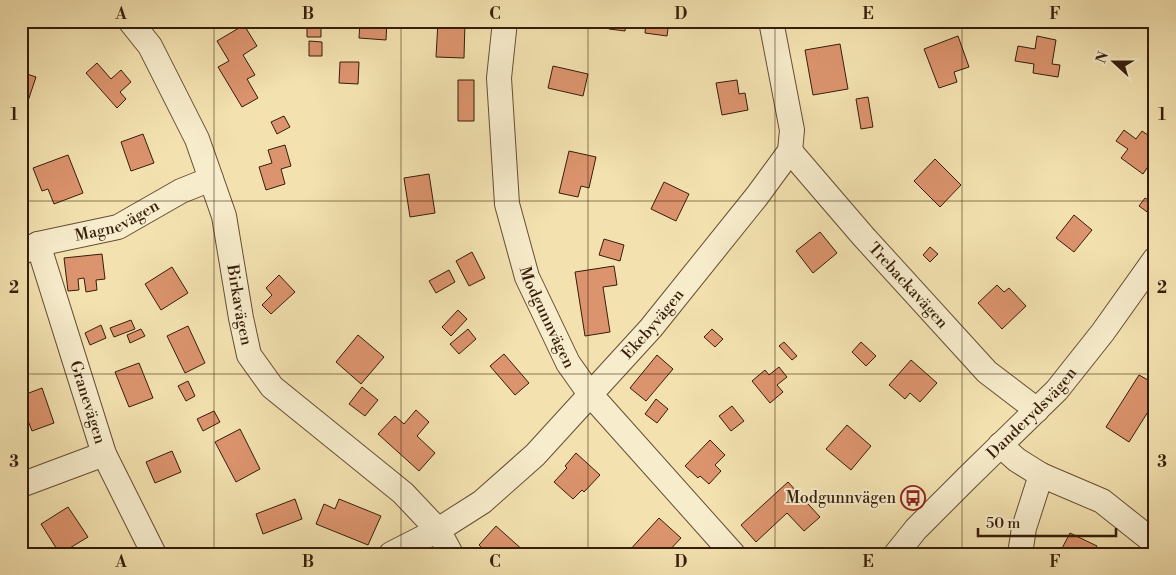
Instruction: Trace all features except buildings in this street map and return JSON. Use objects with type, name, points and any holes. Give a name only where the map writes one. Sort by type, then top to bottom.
[{"type":"street","name":"Birkavägen","points":[[130,21],[150,46],[197,139],[224,216],[249,355],[272,387],[403,493],[438,530],[451,554]]},
{"type":"street","name":"Modgunnvägen","points":[[505,21],[499,78],[507,204],[528,276],[568,363],[590,394],[733,554]]},
{"type":"street","points":[[771,21],[792,130],[790,151]]},
{"type":"street","name":"Ekebyvägen","points":[[391,554],[438,530],[482,502],[535,456],[651,328],[757,196],[790,151]]},
{"type":"street","name":"Trebackavägen","points":[[790,151],[863,236],[987,372],[1037,410]]},
{"type":"street","name":"Magnevägen","points":[[29,248],[118,227],[181,191],[211,179]]},
{"type":"street","name":"Granevägen","points":[[29,248],[104,454],[154,554]]},
{"type":"street","name":"Danderydsvägen","points":[[896,554],[916,529],[1057,390],[1155,259]]},
{"type":"street","points":[[1000,445],[1017,460],[1041,475],[1102,501],[1155,543]]},
{"type":"street","points":[[21,485],[104,454]]},
{"type":"street","points":[[1020,554],[1024,528],[1041,475]]},
{"type":"place","name":"Modgunnvägen","points":[[913,498]]}]
